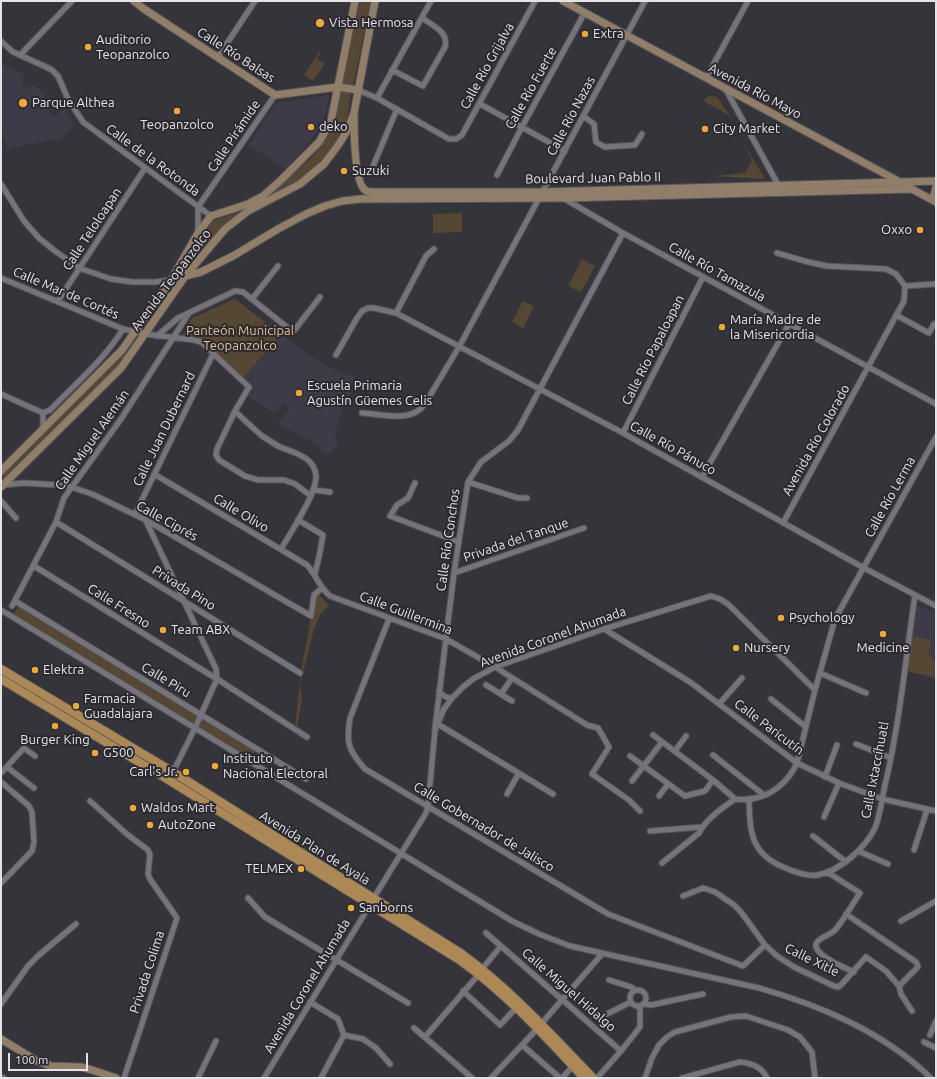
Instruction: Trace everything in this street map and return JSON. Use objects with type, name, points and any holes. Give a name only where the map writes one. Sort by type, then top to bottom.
[{"type":"main road","name":"Avenida Plan de Ayala","points":[[1,669],[504,987],[584,1078]]},
{"type":"main road","name":"Avenida Plan de Ayala","points":[[1,679],[170,776]]},
{"type":"main road","name":"Avenida Plan de Ayala","points":[[480,971],[516,1008],[539,1026],[593,1078]]},
{"type":"street","points":[[20,55],[72,1]]},
{"type":"street","name":"Calle Río Balsas","points":[[134,1],[275,95],[338,87],[358,90]]},
{"type":"street","points":[[218,57],[255,1]]},
{"type":"street","name":"Avenida Teopanzolco","points":[[1,471],[113,360],[135,332],[171,280],[198,233],[211,216],[248,204],[263,196],[320,142],[331,121],[355,1]]},
{"type":"street","name":"Avenida Teopanzolco","points":[[2,485],[121,368],[186,275],[218,236],[248,211],[300,184],[324,164],[347,131],[354,113],[375,1]]},
{"type":"street","points":[[377,98],[431,1]]},
{"type":"street","name":"Calle Río Grijalva","points":[[397,109],[448,139],[456,139],[462,135],[535,1]]},
{"type":"street","name":"Avenida Río Mayo","points":[[563,1],[936,202]]},
{"type":"street","name":"Calle Río Nazas","points":[[362,413],[397,416],[409,415],[419,410],[426,402],[459,347],[644,1]]},
{"type":"street","points":[[706,78],[748,1]]},
{"type":"street","name":"Calle Río Fuerte","points":[[497,175],[585,12]]},
{"type":"street","points":[[392,70],[423,86],[446,47],[446,37],[422,18]]},
{"type":"street","name":"Calle de la Rotonda","points":[[1,40],[13,52],[52,70],[58,76],[68,99],[83,122],[211,216]]},
{"type":"street","points":[[725,88],[783,192]]},
{"type":"street","points":[[358,90],[397,109],[371,171]]},
{"type":"street","name":"Calle Pirámide","points":[[198,207],[275,95]]},
{"type":"street","points":[[480,104],[565,151]]},
{"type":"street","name":"Boulevard Juan Pablo II","points":[[354,113],[356,161],[362,186],[366,190],[372,192],[540,195],[564,198],[912,189]]},
{"type":"street","points":[[583,116],[594,124],[596,142],[605,147],[635,145],[642,134]]},
{"type":"street","name":"Calle Teloloapan","points":[[58,301],[145,168]]},
{"type":"street","name":"Boulevard Juan Pablo II","points":[[171,280],[201,272],[233,256],[278,228],[306,214],[342,201],[360,199],[540,195],[552,192],[936,181]]},
{"type":"street","points":[[1,184],[24,221],[39,238],[79,268],[111,279],[133,282],[171,280]]},
{"type":"street","points":[[936,187],[934,195],[936,202]]},
{"type":"street","name":"Calle Río Tamazula","points":[[552,192],[623,233],[936,404]]},
{"type":"street","points":[[198,207],[198,233]]},
{"type":"street","name":"Calle Río Conchos","points":[[436,724],[454,573],[468,482],[481,462],[509,441],[518,430],[623,233]]},
{"type":"street","points":[[396,313],[426,256],[434,249]]},
{"type":"street","points":[[776,252],[827,266],[886,268],[896,274],[905,286],[936,284]]},
{"type":"street","points":[[252,299],[278,266]]},
{"type":"street","name":"Calle Río Papaloapan","points":[[623,433],[703,277]]},
{"type":"street","name":"Calle Mar de Cortés","points":[[1,278],[123,329],[145,334],[201,342],[249,387],[235,412]]},
{"type":"street","name":"Avenida Río Colorado","points":[[783,523],[904,301],[905,286]]},
{"type":"street","points":[[157,336],[178,318],[235,291],[243,292],[293,332],[320,297]]},
{"type":"street","name":"Calle Río Pánuco","points":[[336,355],[362,311],[368,308],[374,308],[396,313],[623,433],[864,568],[936,606]]},
{"type":"street","name":"Calle Miguel Alemán","points":[[12,606],[56,522],[64,498],[121,419],[190,313]]},
{"type":"street","points":[[896,315],[929,333],[934,324]]},
{"type":"street","points":[[702,477],[789,324]]},
{"type":"street","points":[[1,394],[43,413],[50,410],[106,353],[123,329]]},
{"type":"street","name":"Calle Juan Dubernard","points":[[134,514],[213,354]]},
{"type":"street","points":[[281,549],[298,520],[311,496],[314,490],[316,476],[314,468],[304,456],[277,446],[235,412],[217,449],[216,455],[219,460],[245,476],[258,480],[284,480],[295,484],[311,496]]},
{"type":"street","points":[[43,413],[43,429]]},
{"type":"street","name":"Calle Río Lerma","points":[[764,796],[786,781],[797,764],[815,690],[835,619],[936,437]]},
{"type":"street","name":"Calle Olivo","points":[[154,474],[307,565],[315,574]]},
{"type":"street","points":[[468,482],[518,498],[527,498]]},
{"type":"street","name":"Calle Ciprés","points":[[2,485],[42,483],[71,487],[92,494],[146,520],[311,616],[315,592],[322,588]]},
{"type":"street","points":[[415,483],[408,498],[397,505],[390,516],[459,542]]},
{"type":"street","points":[[314,490],[330,492]]},
{"type":"street","points":[[1,501],[16,518]]},
{"type":"street","points":[[146,520],[216,670],[217,678],[195,728],[170,776]]},
{"type":"street","points":[[298,520],[323,535],[315,574]]},
{"type":"street","name":"Privada Pino","points":[[56,522],[300,673]]},
{"type":"street","name":"Privada del Tanque","points":[[454,573],[584,528]]},
{"type":"street","name":"Calle Fresno","points":[[34,566],[217,678],[307,737]]},
{"type":"street","name":"Calle Guillermina","points":[[315,574],[322,588],[330,596],[446,639],[495,667],[587,725],[598,728],[609,747],[592,774],[629,800],[640,811]]},
{"type":"street","name":"Calle Ixtaccíhuatl","points":[[749,799],[751,833],[756,846],[763,855],[774,863],[803,874],[816,875],[827,872],[846,862],[858,851],[874,829],[879,817],[891,758],[915,595]]},
{"type":"street","name":"Avenida Coronel Ahumada","points":[[264,1078],[426,813],[428,806],[436,724],[452,698],[473,679],[495,667],[604,629],[711,596],[728,604],[815,690]]},
{"type":"street","name":"Calle Piru","points":[[15,601],[306,779]]},
{"type":"street","points":[[1,610],[512,921],[538,934],[570,946],[758,988],[789,997],[835,1015],[882,1040],[903,1054],[931,1078]]},
{"type":"street","name":"Calle Gobernador de Jalisco","points":[[389,618],[350,718],[348,733],[349,746],[354,757],[365,769],[608,914],[744,966]]},
{"type":"street","name":"Calle Paricutín","points":[[604,629],[690,682],[720,703],[797,764],[882,800],[936,811]]},
{"type":"street","points":[[820,673],[866,692]]},
{"type":"street","points":[[501,694],[512,678]]},
{"type":"street","points":[[720,703],[742,678]]},
{"type":"street","points":[[486,685],[512,701]]},
{"type":"street","points":[[439,691],[447,698],[452,698]]},
{"type":"street","points":[[771,699],[806,727]]},
{"type":"street","points":[[436,724],[553,794]]},
{"type":"street","points":[[653,735],[713,780],[735,799]]},
{"type":"street","points":[[675,751],[686,736]]},
{"type":"street","points":[[632,781],[662,742]]},
{"type":"street","points":[[856,744],[891,758]]},
{"type":"street","points":[[825,777],[836,745]]},
{"type":"street","points":[[1,773],[24,748],[35,756]]},
{"type":"street","points":[[712,755],[764,796]]},
{"type":"street","points":[[630,756],[685,796],[705,791],[713,780]]},
{"type":"street","points":[[7,767],[34,788]]},
{"type":"street","points":[[507,794],[519,773]]},
{"type":"street","points":[[1,782],[29,806],[32,812],[34,842],[32,851],[1,883]]},
{"type":"street","points":[[824,817],[839,783]]},
{"type":"street","points":[[659,796],[668,784]]},
{"type":"street","points":[[662,863],[699,833],[702,827],[717,812],[735,799],[749,799],[764,796]]},
{"type":"street","name":"Privada Colima","points":[[90,801],[128,835],[148,850],[150,855],[148,874],[150,879],[177,918],[124,1078]]},
{"type":"street","points":[[914,850],[927,810]]},
{"type":"street","points":[[650,831],[702,827]]},
{"type":"street","points":[[813,836],[846,862]]},
{"type":"street","points":[[858,851],[888,864]]},
{"type":"street","name":"Calle Xitle","points":[[827,872],[860,893],[835,930],[817,942],[817,950],[821,955],[854,972]]},
{"type":"street","points":[[683,896],[703,888],[715,892],[742,912],[766,945]]},
{"type":"street","points":[[248,898],[265,917],[408,1003]]},
{"type":"street","points":[[901,921],[936,901]]},
{"type":"street","points":[[846,914],[916,962],[918,966],[917,968],[900,986],[901,994],[912,1011]]},
{"type":"street","points":[[1,1004],[28,966],[76,924]]},
{"type":"street","name":"Calle Miguel Hidalgo","points":[[486,932],[561,1000],[621,1051]]},
{"type":"street","name":"Calle Xitle","points":[[744,966],[766,945],[777,956],[794,967],[838,987],[854,972],[866,956],[886,971],[900,986]]},
{"type":"street","points":[[425,1037],[501,946]]},
{"type":"street","points":[[491,1078],[602,954]]},
{"type":"street","points":[[597,1078],[640,1027],[642,1005],[647,998],[642,990],[635,990],[631,987],[609,980]]},
{"type":"street","points":[[635,990],[630,995],[633,1005],[651,1005],[703,994]]},
{"type":"street","points":[[463,991],[500,1025],[516,1008]]},
{"type":"street","points":[[310,1002],[338,1019],[344,1035],[321,1078]]},
{"type":"street","points":[[605,1015],[631,1002]]},
{"type":"street","points":[[645,1078],[652,1058],[659,1045],[667,1037],[676,1032],[731,1017],[746,1016],[788,1030],[800,1037],[812,1052],[815,1078]]},
{"type":"street","points":[[930,1036],[936,1022]]},
{"type":"street","points":[[414,1028],[472,1078]]},
{"type":"street","points":[[344,1035],[363,1039],[376,1048],[390,1064]]},
{"type":"street","points":[[1,1041],[37,1061],[51,1066],[92,1070],[116,1078]]},
{"type":"street","points":[[198,1078],[216,1041]]},
{"type":"street","points":[[924,1042],[936,1048]]},
{"type":"street","points":[[522,1045],[561,1078],[573,1066]]},
{"type":"street","points":[[682,1078],[740,1062],[749,1063],[757,1067],[765,1074],[767,1078]]},
{"type":"shaded area","name":"Parque Althea","points":[[1,63],[24,75],[22,85],[31,88],[33,85],[41,91],[46,99],[45,107],[54,117],[65,108],[74,126],[61,139],[7,148],[1,127]]},
{"type":"shaded area","points":[[329,95],[323,124],[286,169],[249,145],[276,103]]},
{"type":"shaded area","name":"Escuela Primaria Agustín Güemes Celis","points":[[281,334],[325,366],[354,377],[351,391],[339,418],[335,435],[338,444],[327,456],[313,442],[278,424],[290,408],[283,403],[275,414],[248,396],[252,386],[243,378]]},
{"type":"shaded area","points":[[917,605],[936,612],[936,678],[907,671]]},
{"type":"green space","points":[[357,1],[371,1],[353,86],[340,86]]},
{"type":"green space","points":[[320,51],[321,52],[317,58],[325,64],[313,81],[304,75]]},
{"type":"green space","points":[[340,92],[348,92],[351,94],[348,115],[340,137],[328,155],[314,170],[298,183],[280,194],[260,203],[313,156],[319,148],[333,118]]},
{"type":"green space","points":[[709,96],[717,97],[729,115],[703,101]]},
{"type":"green space","points":[[743,142],[764,177],[763,179],[713,176],[745,173],[752,160]]},
{"type":"green space","points":[[239,212],[240,214],[188,268],[186,267],[185,263],[204,232],[213,221]]},
{"type":"green space","points":[[462,213],[462,232],[433,233],[433,214]]},
{"type":"green space","points":[[582,259],[595,266],[581,292],[568,286]]},
{"type":"green space","name":"Panteón Municipal Teopanzolco","points":[[235,299],[281,334],[243,378],[202,343],[192,337],[182,336],[192,318]]},
{"type":"green space","points":[[523,301],[534,306],[523,328],[512,322]]},
{"type":"green space","points":[[135,332],[145,334],[131,356],[7,481],[1,475],[1,471]]},
{"type":"green space","points":[[315,595],[319,595],[329,605],[321,613],[314,629],[300,685],[302,699],[297,728],[295,728],[301,673]]},
{"type":"green space","points":[[20,603],[256,748],[249,761],[12,617]]},
{"type":"green space","points":[[913,637],[931,640],[928,655],[932,656],[932,661],[936,661],[936,678],[907,671]]},
{"type":"place","name":"Vista Hermosa","points":[[320,23]]},
{"type":"place","name":"Extra","points":[[585,34]]},
{"type":"place","name":"Auditorio Teopanzolco","points":[[88,47]]},
{"type":"place","name":"Parque Althea","points":[[23,103]]},
{"type":"place","name":"Teopanzolco","points":[[177,111]]},
{"type":"place","name":"deko","points":[[311,127]]},
{"type":"place","name":"City Market","points":[[705,129]]},
{"type":"place","name":"Suzuki","points":[[344,171]]},
{"type":"place","name":"Oxxo","points":[[920,230]]},
{"type":"place","name":"María Madre de la Misericordia","points":[[722,327]]},
{"type":"place","name":"Escuela Primaria Agustín Güemes Celis","points":[[299,393]]},
{"type":"place","name":"Psychology","points":[[781,618]]},
{"type":"place","name":"Team ABX","points":[[163,630]]},
{"type":"place","name":"Medicine","points":[[883,634]]},
{"type":"place","name":"Nursery","points":[[736,648]]},
{"type":"place","name":"Elektra","points":[[35,670]]},
{"type":"place","name":"Farmacia Guadalajara","points":[[76,706]]},
{"type":"place","name":"Burger King","points":[[55,726]]},
{"type":"place","name":"G500","points":[[95,753]]},
{"type":"place","name":"Instituto Nacional Electoral","points":[[215,766]]},
{"type":"place","name":"Carl's Jr.","points":[[186,772]]},
{"type":"place","name":"Waldos Mart","points":[[133,808]]},
{"type":"place","name":"AutoZone","points":[[150,825]]},
{"type":"place","name":"TELMEX","points":[[301,869]]},
{"type":"place","name":"Sanborns","points":[[351,908]]}]
